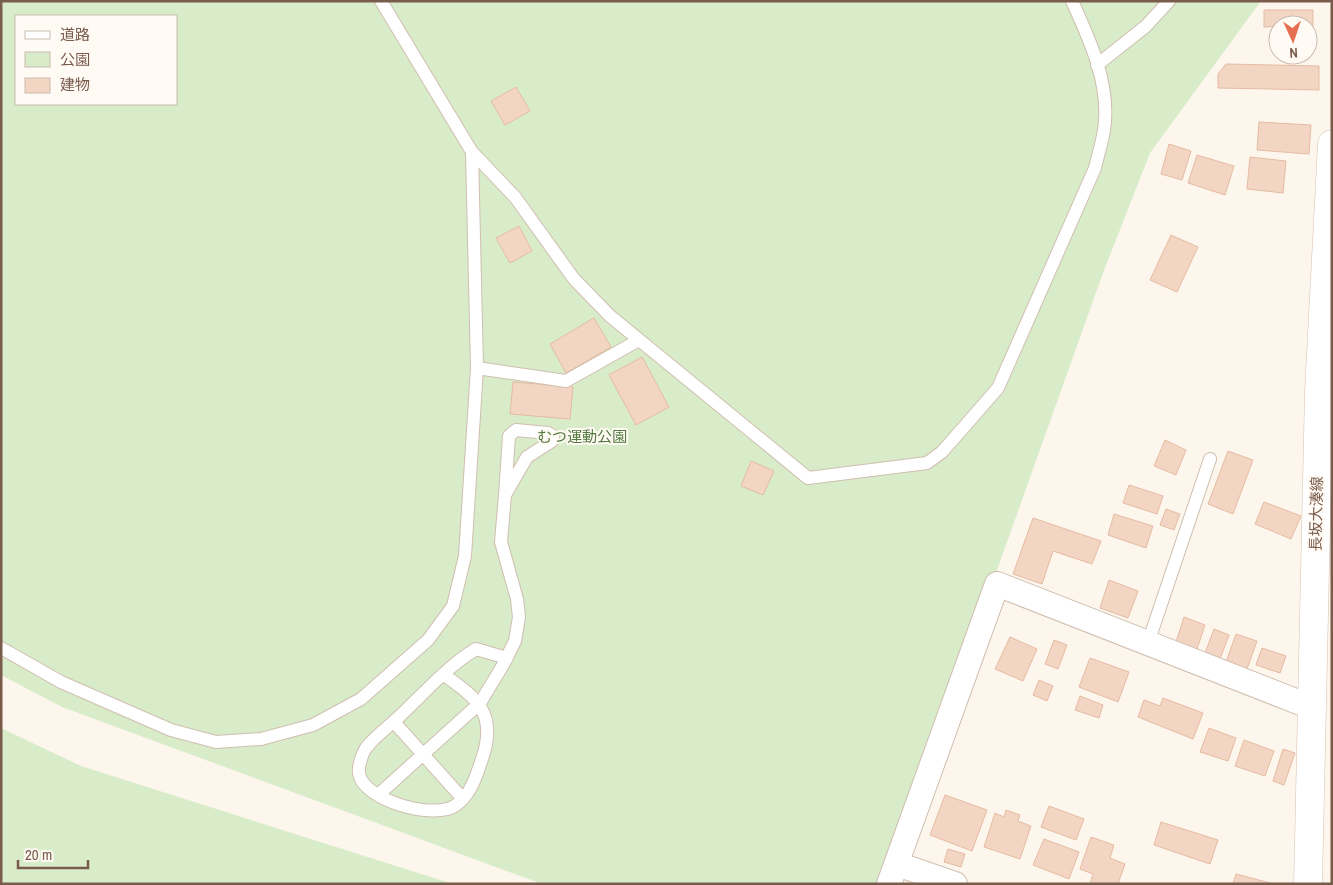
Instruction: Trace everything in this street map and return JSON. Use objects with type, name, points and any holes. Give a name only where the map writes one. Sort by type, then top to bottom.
[{"type":"main road","name":"長坂大湊線","points":[[1308,884],[1311,707],[1326,392],[1332,144]]},
{"type":"street","points":[[955,884],[893,874],[997,584],[1311,707]]},
{"type":"lane","points":[[381,1],[472,152],[515,197],[574,278],[610,316],[808,478],[927,462],[942,452],[998,388],[1095,168],[1104,129],[1103,91],[1097,65],[1090,42],[1072,1]]},
{"type":"lane","points":[[1097,65],[1146,26],[1169,1]]},
{"type":"lane","points":[[1,648],[61,682],[170,730],[216,742],[262,739],[313,725],[360,699],[428,640],[454,606],[465,556],[477,368],[472,152]]},
{"type":"lane","points":[[477,368],[566,381],[639,340]]},
{"type":"lane","points":[[378,795],[480,703],[507,658],[515,641],[519,617],[517,598],[501,542],[509,436],[516,430],[553,436],[552,441],[527,457],[505,495]]},
{"type":"lane","points":[[1148,643],[1210,459]]},
{"type":"lane","points":[[443,674],[480,703],[487,720],[488,739],[476,775],[463,799],[446,811],[417,811],[378,795],[363,785],[358,772],[366,748],[443,674],[476,649],[507,658]]},
{"type":"lane","points":[[394,722],[463,799]]},
{"type":"green space","name":"むつ運動公園","points":[[1,1],[1261,1],[1150,153],[1103,273],[885,884],[542,884],[62,707],[1,675]]},
{"type":"green space","points":[[1,728],[81,766],[453,884],[1,884]]},
{"type":"building","points":[[1264,10],[1313,10],[1313,15],[1268,15],[1268,27],[1264,27]]},
{"type":"building","points":[[1226,64],[1319,66],[1319,90],[1218,88],[1218,74]]},
{"type":"building","points":[[516,87],[530,111],[505,125],[491,101]]},
{"type":"building","points":[[1259,122],[1311,125],[1309,154],[1257,150]]},
{"type":"building","points":[[1169,144],[1191,151],[1182,180],[1161,174]]},
{"type":"building","points":[[1197,155],[1234,166],[1225,195],[1188,183]]},
{"type":"building","points":[[1250,157],[1286,161],[1283,193],[1247,189]]},
{"type":"building","points":[[519,226],[532,251],[510,263],[496,238]]},
{"type":"building","points":[[1171,235],[1198,247],[1177,292],[1150,280]]},
{"type":"building","points":[[594,318],[611,347],[566,373],[550,344]]},
{"type":"building","points":[[642,357],[669,407],[636,425],[609,375]]},
{"type":"building","points":[[513,382],[573,387],[570,419],[510,414]]},
{"type":"building","points":[[1165,440],[1186,450],[1176,475],[1154,466]]},
{"type":"building","points":[[1228,451],[1253,460],[1233,514],[1208,504]]},
{"type":"building","points":[[751,461],[774,471],[763,495],[741,486]]},
{"type":"building","points":[[1129,485],[1163,496],[1157,514],[1123,503]]},
{"type":"building","points":[[1264,502],[1301,516],[1291,539],[1255,524]]},
{"type":"building","points":[[1166,509],[1180,514],[1174,530],[1160,525]]},
{"type":"building","points":[[1114,514],[1153,526],[1146,548],[1108,535]]},
{"type":"building","points":[[1033,518],[1101,541],[1092,564],[1053,551],[1042,584],[1013,574]]},
{"type":"building","points":[[1109,580],[1138,591],[1128,618],[1100,608]]},
{"type":"building","points":[[1184,617],[1205,625],[1196,652],[1175,645]]},
{"type":"building","points":[[1214,629],[1229,635],[1220,659],[1205,653]]},
{"type":"building","points":[[1236,634],[1257,641],[1247,669],[1226,662]]},
{"type":"building","points":[[1010,637],[1037,649],[1023,681],[995,669]]},
{"type":"building","points":[[1054,640],[1067,645],[1058,669],[1045,664]]},
{"type":"building","points":[[1262,648],[1286,656],[1280,673],[1256,665]]},
{"type":"building","points":[[1090,658],[1129,672],[1118,702],[1079,687]]},
{"type":"building","points":[[1039,680],[1053,686],[1047,701],[1033,695]]},
{"type":"building","points":[[1080,696],[1103,705],[1099,718],[1075,710]]},
{"type":"building","points":[[1163,698],[1203,713],[1193,739],[1138,717],[1144,700],[1160,706]]},
{"type":"building","points":[[1209,728],[1236,738],[1228,761],[1200,752]]},
{"type":"building","points":[[1244,740],[1274,751],[1265,776],[1235,766]]},
{"type":"building","points":[[1283,749],[1295,753],[1284,785],[1273,781]]},
{"type":"building","points":[[945,795],[987,810],[972,851],[930,835]]},
{"type":"building","points":[[1049,806],[1084,819],[1076,840],[1041,827]]},
{"type":"building","points":[[1006,810],[1020,815],[1018,821],[1031,826],[1020,859],[984,847],[995,813],[1004,817]]},
{"type":"building","points":[[1161,822],[1218,840],[1210,864],[1154,845]]},
{"type":"building","points":[[1091,837],[1114,845],[1110,858],[1125,864],[1118,884],[1090,884],[1093,874],[1080,869]]},
{"type":"building","points":[[1044,839],[1079,852],[1069,879],[1033,865]]},
{"type":"building","points":[[948,849],[965,854],[961,867],[944,862]]},
{"type":"building","points":[[1236,874],[1274,884],[1233,884]]}]
